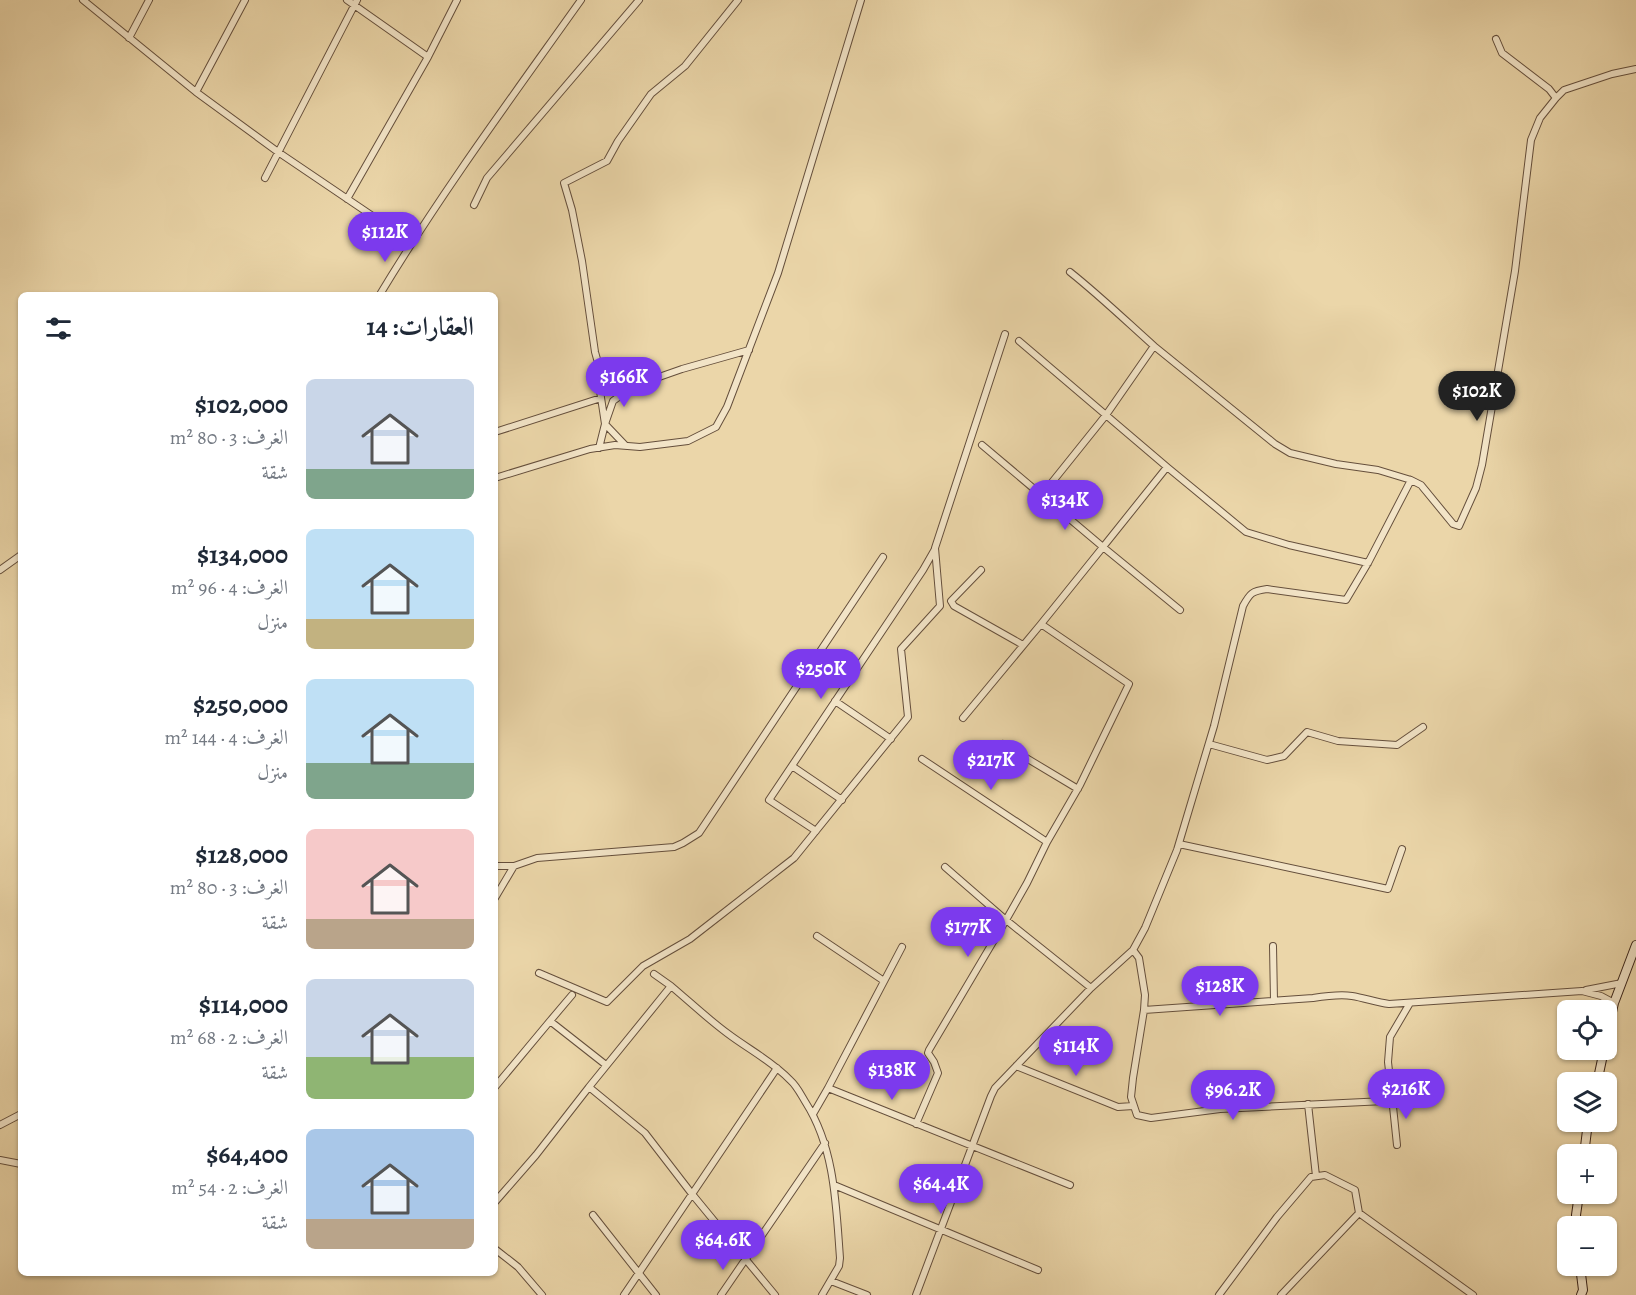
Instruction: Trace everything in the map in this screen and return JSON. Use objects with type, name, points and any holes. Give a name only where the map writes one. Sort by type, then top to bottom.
[{"type":"street","points":[[83,0],[196,92],[278,152],[411,242]]},
{"type":"street","points":[[129,38],[149,0]]},
{"type":"street","points":[[196,92],[245,0]]},
{"type":"street","points":[[347,0],[355,3],[428,57]]},
{"type":"street","points":[[346,199],[428,57],[457,0]]},
{"type":"street","points":[[382,292],[411,242],[581,0]]},
{"type":"street","points":[[474,205],[487,178],[639,0]]},
{"type":"street","points":[[738,0],[685,66],[651,94],[607,161],[564,183],[582,261],[595,352],[604,384],[616,389],[634,385],[749,350]]},
{"type":"street","points":[[498,477],[599,448],[615,445],[640,447],[688,441],[716,427],[727,407],[778,273],[861,0]]},
{"type":"street","points":[[265,178],[355,3]]},
{"type":"street","points":[[1496,39],[1502,53],[1549,89],[1556,98]]},
{"type":"street","points":[[1070,272],[1097,293],[1108,306],[1154,346],[1275,444],[1290,453],[1336,464],[1378,470],[1411,480],[1421,485],[1453,524],[1459,526],[1476,488],[1482,465],[1515,271],[1531,140],[1540,118],[1564,90],[1612,74],[1636,69]]},
{"type":"street","points":[[816,831],[769,800],[923,570],[935,548],[1005,334]]},
{"type":"street","points":[[1019,341],[1246,532],[1289,545],[1368,563]]},
{"type":"street","points":[[1041,496],[1107,415],[1154,346]]},
{"type":"street","points":[[603,378],[600,391],[605,424],[625,446]]},
{"type":"street","points":[[599,448],[613,401],[634,385]]},
{"type":"street","points":[[498,431],[601,398]]},
{"type":"street","points":[[982,445],[1180,610]]},
{"type":"street","points":[[963,718],[1167,467]]},
{"type":"street","points":[[916,1295],[991,1096],[1001,1081],[1091,988],[1133,950],[1145,928],[1179,844],[1209,744],[1243,606],[1250,594],[1257,590],[1267,589],[1346,600],[1411,480]]},
{"type":"street","points":[[539,973],[607,1002],[643,966],[690,939],[794,858],[908,717],[901,649],[940,606],[935,548]]},
{"type":"street","points":[[0,570],[18,557]]},
{"type":"street","points":[[498,866],[514,866],[537,858],[674,847],[699,833],[884,557]]},
{"type":"street","points":[[981,570],[951,601],[954,606],[1023,645]]},
{"type":"street","points":[[916,1124],[938,1073],[928,1053],[929,1050],[1027,883],[1047,842],[1078,789],[1129,684],[1041,624]]},
{"type":"street","points":[[835,701],[891,739]]},
{"type":"street","points":[[1209,744],[1267,760],[1284,756],[1307,732],[1338,741],[1397,745],[1423,727]]},
{"type":"street","points":[[1003,744],[1078,789]]},
{"type":"street","points":[[922,759],[1047,842]]},
{"type":"street","points":[[792,766],[842,800]]},
{"type":"street","points":[[1179,844],[1388,889],[1402,849]]},
{"type":"street","points":[[498,893],[514,866]]},
{"type":"street","points":[[945,867],[1006,920],[1091,988]]},
{"type":"street","points":[[817,936],[884,981]]},
{"type":"street","points":[[1616,1000],[1636,945]]},
{"type":"street","points":[[1273,946],[1274,1001]]},
{"type":"street","points":[[813,1114],[902,947]]},
{"type":"street","points":[[1133,950],[1139,958],[1145,995],[1131,1097],[1137,1115],[1151,1118],[1220,1109],[1385,1101],[1392,1097]]},
{"type":"street","points":[[654,974],[792,1081],[813,1114],[825,1143],[834,1185],[840,1258],[839,1266],[822,1295]]},
{"type":"street","points":[[1144,1010],[1333,995],[1352,996],[1389,1004],[1410,1003],[1582,991],[1622,983]]},
{"type":"street","points":[[498,1195],[536,1155],[671,986]]},
{"type":"street","points":[[1582,991],[1608,1000]]},
{"type":"street","points":[[498,1083],[572,995]]},
{"type":"street","points":[[1396,1145],[1388,1047],[1390,1037],[1410,1003]]},
{"type":"street","points":[[550,1021],[606,1065]]},
{"type":"street","points":[[1016,1066],[1118,1107],[1133,1106]]},
{"type":"street","points":[[624,1295],[777,1068]]},
{"type":"street","points":[[590,1087],[645,1133],[774,1295]]},
{"type":"street","points":[[828,1088],[1070,1185]]},
{"type":"street","points":[[1308,1104],[1316,1176]]},
{"type":"street","points":[[0,1125],[18,1116]]},
{"type":"street","points":[[721,1295],[825,1143]]},
{"type":"street","points":[[0,1160],[18,1163]]},
{"type":"street","points":[[1219,1295],[1276,1216],[1311,1177],[1325,1175],[1355,1190],[1359,1213],[1473,1295]]},
{"type":"street","points":[[834,1185],[1038,1270]]},
{"type":"street","points":[[1281,1295],[1359,1213]]},
{"type":"street","points":[[593,1215],[656,1295]]},
{"type":"street","points":[[498,1251],[518,1267],[542,1295]]},
{"type":"street","points":[[1581,1276],[1583,1293]]},
{"type":"street","points":[[831,1281],[867,1295]]}]
